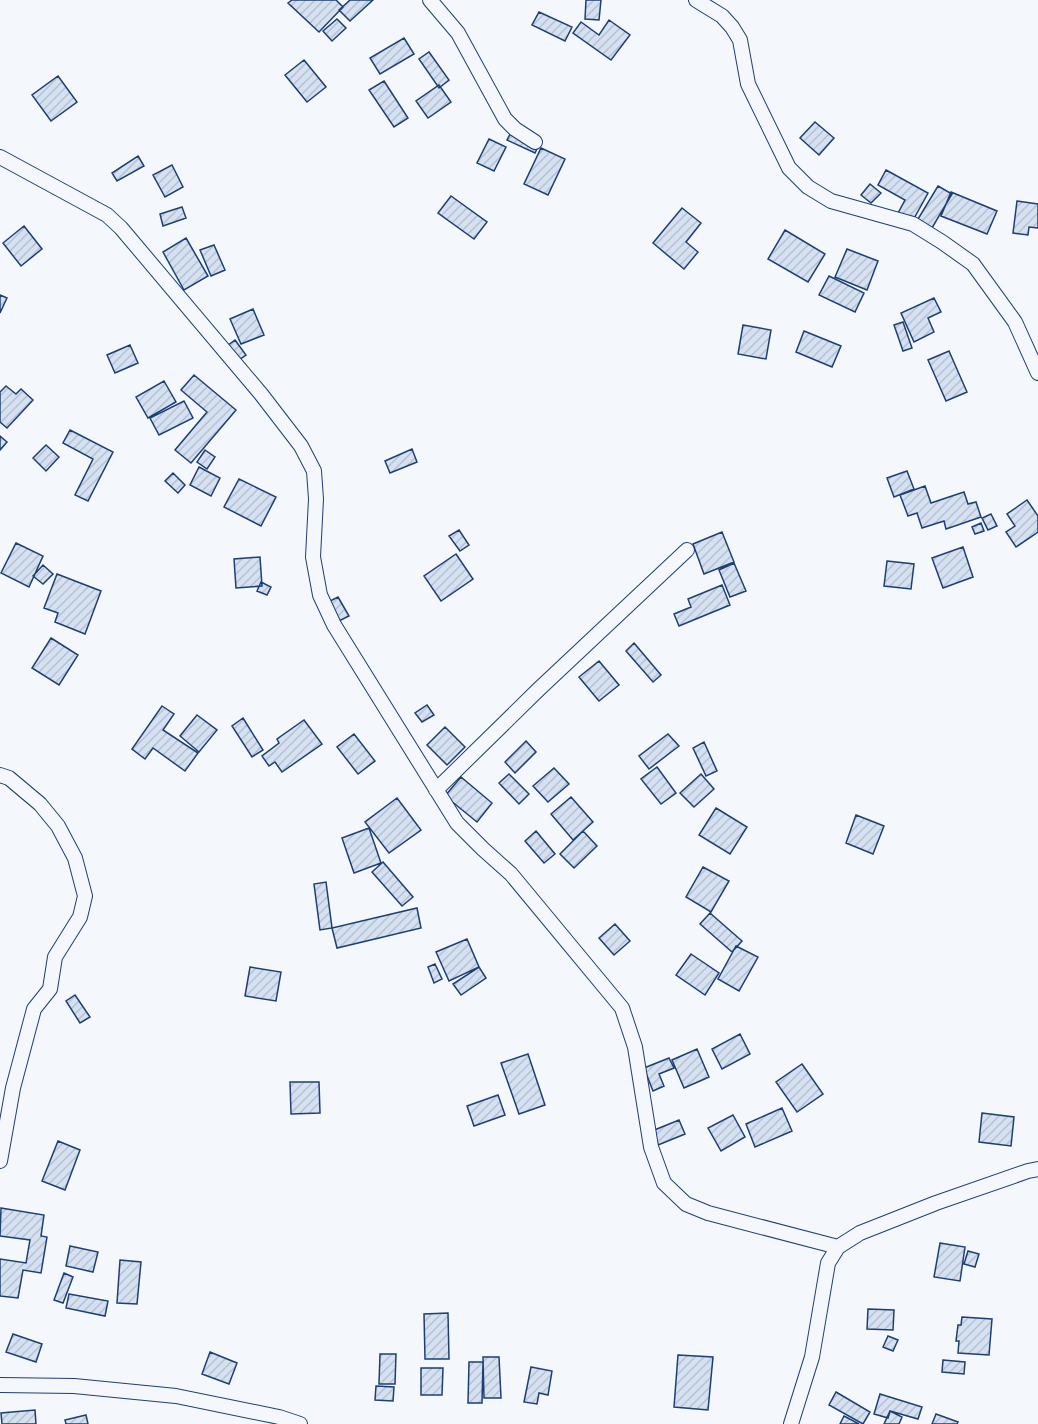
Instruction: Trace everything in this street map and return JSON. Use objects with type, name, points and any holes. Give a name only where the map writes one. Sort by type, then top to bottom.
[{"type":"street","points":[[430,0],[458,33],[505,119],[515,129],[535,142]]},
{"type":"street","points":[[696,0],[722,16],[740,40],[748,84],[789,168],[808,187],[831,201],[913,224],[973,264],[1015,322],[1038,373]]},
{"type":"street","points":[[0,157],[107,215],[121,228],[261,394],[301,446],[314,471],[316,499],[313,557],[320,595],[334,625],[458,823],[512,874],[622,1008],[635,1047],[651,1147],[664,1183],[686,1204],[708,1213],[838,1247]]},
{"type":"street","points":[[436,790],[539,689],[687,550]]},
{"type":"street","points":[[0,775],[9,778],[40,804],[58,826],[75,858],[85,896],[80,917],[55,957],[50,989],[34,1009],[13,1088],[0,1161]]},
{"type":"street","points":[[791,1424],[812,1357],[828,1263],[838,1247],[860,1233],[925,1207],[1038,1169]]},
{"type":"street","points":[[0,1385],[74,1386],[176,1396],[279,1417],[300,1424]]},
{"type":"building","points":[[292,0],[336,0],[343,7],[319,32],[288,3]]},
{"type":"building","points":[[350,0],[373,0],[350,21],[339,10]]},
{"type":"building","points":[[586,0],[601,0],[599,20],[585,19]]},
{"type":"building","points":[[539,12],[572,27],[565,41],[532,25]]},
{"type":"building","points":[[337,19],[346,28],[332,41],[323,31]]},
{"type":"building","points":[[609,20],[630,35],[611,60],[573,33],[581,22],[599,35]]},
{"type":"building","points":[[404,38],[414,54],[380,74],[370,58]]},
{"type":"building","points":[[429,52],[449,80],[439,88],[419,59]]},
{"type":"building","points":[[304,60],[326,87],[307,102],[285,75]]},
{"type":"building","points":[[58,76],[77,102],[51,121],[32,95]]},
{"type":"building","points":[[384,81],[408,118],[394,127],[369,90]]},
{"type":"building","points":[[439,85],[451,102],[428,118],[416,101]]},
{"type":"building","points":[[815,122],[834,138],[819,155],[800,138]]},
{"type":"building","points":[[514,127],[541,140],[535,153],[507,140]]},
{"type":"building","points":[[489,139],[506,147],[494,171],[477,163]]},
{"type":"building","points":[[541,148],[565,159],[548,195],[524,184]]},
{"type":"building","points":[[138,156],[144,166],[117,181],[112,173]]},
{"type":"building","points":[[172,165],[183,187],[165,197],[153,175]]},
{"type":"building","points":[[886,170],[928,193],[911,224],[897,215],[905,200],[878,185]]},
{"type":"building","points":[[870,184],[881,193],[871,203],[861,195]]},
{"type":"building","points":[[938,186],[952,194],[932,228],[918,219]]},
{"type":"building","points":[[951,192],[997,211],[987,234],[941,216]]},
{"type":"building","points":[[451,196],[487,222],[474,239],[438,213]]},
{"type":"building","points":[[1017,201],[1038,204],[1038,228],[1029,227],[1028,235],[1013,233]]},
{"type":"building","points":[[182,207],[186,218],[163,226],[160,214]]},
{"type":"building","points":[[682,208],[701,223],[686,242],[698,252],[684,269],[653,243]]},
{"type":"building","points":[[24,226],[42,249],[21,266],[3,243]]},
{"type":"building","points":[[785,230],[825,254],[808,282],[768,259]]},
{"type":"building","points":[[186,238],[208,276],[184,290],[163,252]]},
{"type":"building","points":[[214,245],[225,270],[211,276],[200,250]]},
{"type":"building","points":[[847,249],[878,261],[867,290],[835,277]]},
{"type":"building","points":[[829,276],[864,293],[855,312],[819,295]]},
{"type":"building","points":[[0,295],[7,298],[0,313]]},
{"type":"building","points":[[934,298],[941,312],[928,318],[934,332],[914,342],[901,313]]},
{"type":"building","points":[[253,309],[264,335],[241,344],[230,319]]},
{"type":"building","points":[[903,322],[912,348],[903,351],[894,325]]},
{"type":"building","points":[[743,325],[771,330],[766,359],[738,354]]},
{"type":"building","points":[[804,331],[841,346],[832,367],[796,352]]},
{"type":"building","points":[[235,340],[246,355],[229,367],[219,352]]},
{"type":"building","points":[[130,345],[138,363],[115,373],[107,355]]},
{"type":"building","points":[[949,351],[967,392],[946,401],[928,360]]},
{"type":"building","points":[[194,375],[236,410],[191,463],[175,450],[207,412],[181,390]]},
{"type":"building","points":[[164,381],[176,402],[148,418],[136,397]]},
{"type":"building","points":[[6,386],[16,394],[21,389],[33,400],[7,428],[0,422],[0,392]]},
{"type":"building","points":[[184,401],[193,418],[159,435],[150,418]]},
{"type":"building","points":[[70,430],[113,452],[88,501],[75,495],[93,459],[63,443]]},
{"type":"building","points":[[0,436],[7,442],[0,450]]},
{"type":"building","points":[[46,445],[59,457],[46,471],[33,458]]},
{"type":"building","points":[[412,449],[417,462],[390,473],[385,461]]},
{"type":"building","points":[[205,450],[215,457],[207,469],[197,462]]},
{"type":"building","points":[[199,467],[220,478],[211,496],[190,485]]},
{"type":"building","points":[[907,471],[914,489],[894,497],[887,478]]},
{"type":"building","points":[[173,473],[185,485],[178,493],[165,481]]},
{"type":"building","points":[[239,479],[276,497],[261,526],[224,507]]},
{"type":"building","points":[[925,486],[931,503],[964,492],[968,504],[976,502],[981,517],[946,529],[944,521],[922,528],[917,513],[908,516],[900,495]]},
{"type":"building","points":[[1027,500],[1038,516],[1038,532],[1016,547],[1006,532],[1015,526],[1007,514]]},
{"type":"building","points":[[991,514],[997,526],[988,530],[982,518]]},
{"type":"building","points":[[981,523],[984,531],[975,534],[972,527]]},
{"type":"building","points":[[459,530],[469,545],[460,551],[449,536]]},
{"type":"building","points":[[722,532],[734,562],[704,574],[693,544]]},
{"type":"building","points":[[16,543],[43,556],[29,587],[1,573]]},
{"type":"building","points":[[963,547],[973,577],[943,588],[932,558]]},
{"type":"building","points":[[456,554],[473,579],[441,601],[424,576]]},
{"type":"building","points":[[260,557],[262,586],[236,588],[234,559]]},
{"type":"building","points":[[887,561],[914,564],[911,589],[884,586]]},
{"type":"building","points":[[734,563],[746,591],[730,597],[719,570]]},
{"type":"building","points":[[43,565],[53,574],[43,584],[33,576]]},
{"type":"building","points":[[57,574],[101,591],[85,634],[55,622],[58,613],[44,608]]},
{"type":"building","points":[[261,582],[271,587],[267,595],[257,591]]},
{"type":"building","points":[[722,585],[730,605],[679,626],[674,614],[691,607],[688,599]]},
{"type":"building","points":[[338,597],[349,616],[337,622],[326,603]]},
{"type":"building","points":[[51,638],[78,655],[59,685],[32,668]]},
{"type":"building","points":[[634,643],[661,675],[653,682],[626,651]]},
{"type":"building","points":[[599,661],[619,685],[599,701],[579,677]]},
{"type":"building","points":[[427,705],[434,715],[422,722],[415,713]]},
{"type":"building","points":[[162,706],[174,714],[163,730],[198,753],[185,771],[153,748],[145,759],[132,749]]},
{"type":"building","points":[[197,715],[217,730],[199,752],[180,736]]},
{"type":"building","points":[[243,718],[263,750],[252,757],[232,726]]},
{"type":"building","points":[[304,720],[322,744],[282,772],[275,762],[269,766],[262,756],[279,743],[277,739]]},
{"type":"building","points":[[445,727],[465,747],[447,765],[427,745]]},
{"type":"building","points":[[354,734],[375,761],[358,774],[337,747]]},
{"type":"building","points":[[668,734],[679,746],[649,769],[639,756]]},
{"type":"building","points":[[526,741],[536,752],[515,773],[505,762]]},
{"type":"building","points":[[704,742],[717,771],[706,776],[693,748]]},
{"type":"building","points":[[657,767],[676,793],[661,804],[641,779]]},
{"type":"building","points":[[554,768],[569,784],[548,802],[533,786]]},
{"type":"building","points":[[509,774],[529,794],[519,804],[499,783]]},
{"type":"building","points":[[701,774],[714,789],[694,807],[680,793]]},
{"type":"building","points":[[461,777],[492,803],[477,822],[445,796]]},
{"type":"building","points":[[571,797],[593,822],[573,840],[551,814]]},
{"type":"building","points":[[397,798],[421,830],[389,853],[365,822]]},
{"type":"building","points":[[716,808],[747,827],[730,854],[699,835]]},
{"type":"building","points":[[856,815],[884,826],[873,854],[846,843]]},
{"type":"building","points":[[369,828],[381,863],[354,873],[342,838]]},
{"type":"building","points":[[536,831],[555,854],[544,863],[525,841]]},
{"type":"building","points":[[583,831],[597,846],[574,868],[560,854]]},
{"type":"building","points":[[383,862],[413,897],[402,906],[372,872]]},
{"type":"building","points":[[703,867],[729,881],[711,912],[686,897]]},
{"type":"building","points":[[326,882],[332,928],[320,930],[314,884]]},
{"type":"building","points":[[417,908],[421,928],[337,948],[332,928]]},
{"type":"building","points":[[710,913],[742,941],[732,952],[700,924]]},
{"type":"building","points":[[615,924],[630,941],[614,955],[599,938]]},
{"type":"building","points":[[467,939],[479,967],[449,981],[436,952]]},
{"type":"building","points":[[736,946],[758,957],[739,991],[718,979]]},
{"type":"building","points":[[691,954],[719,973],[705,995],[676,975]]},
{"type":"building","points":[[435,964],[442,979],[434,983],[428,967]]},
{"type":"building","points":[[250,967],[281,972],[276,1001],[245,996]]},
{"type":"building","points":[[479,967],[486,978],[461,995],[453,984]]},
{"type":"building","points":[[75,995],[90,1017],[80,1023],[66,1001]]},
{"type":"building","points":[[740,1034],[750,1054],[722,1069],[712,1049]]},
{"type":"building","points":[[697,1049],[709,1077],[684,1088],[672,1060]]},
{"type":"building","points":[[528,1054],[545,1105],[519,1114],[501,1063]]},
{"type":"building","points":[[669,1058],[674,1068],[659,1074],[664,1086],[653,1091],[644,1068]]},
{"type":"building","points":[[802,1064],[823,1094],[797,1112],[776,1082]]},
{"type":"building","points":[[290,1082],[319,1082],[320,1113],[291,1114]]},
{"type":"building","points":[[498,1095],[505,1115],[474,1126],[467,1106]]},
{"type":"building","points":[[782,1108],[792,1131],[755,1147],[746,1124]]},
{"type":"building","points":[[982,1113],[1014,1117],[1011,1146],[979,1142]]},
{"type":"building","points":[[733,1115],[745,1137],[721,1151],[708,1128]]},
{"type":"building","points":[[679,1120],[685,1134],[658,1145],[652,1131]]},
{"type":"building","points":[[58,1141],[80,1150],[65,1190],[42,1181]]},
{"type":"building","points":[[1,1208],[44,1215],[41,1236],[47,1237],[41,1273],[23,1270],[18,1298],[0,1296],[0,1259],[26,1263],[30,1240],[0,1236]]},
{"type":"building","points":[[940,1243],[965,1247],[960,1281],[934,1277]]},
{"type":"building","points":[[70,1246],[98,1252],[93,1272],[66,1266]]},
{"type":"building","points":[[968,1251],[979,1254],[975,1267],[964,1264]]},
{"type":"building","points":[[120,1260],[141,1262],[137,1304],[117,1303]]},
{"type":"building","points":[[64,1273],[73,1277],[63,1303],[54,1300]]},
{"type":"building","points":[[69,1294],[108,1301],[105,1316],[66,1308]]},
{"type":"building","points":[[868,1309],[894,1310],[893,1330],[867,1329]]},
{"type":"building","points":[[448,1313],[449,1359],[425,1359],[424,1314]]},
{"type":"building","points":[[962,1317],[992,1319],[989,1355],[958,1353],[959,1341],[956,1341],[958,1325],[961,1325]]},
{"type":"building","points":[[13,1334],[42,1344],[36,1362],[6,1352]]},
{"type":"building","points":[[888,1336],[898,1340],[893,1351],[883,1347]]},
{"type":"building","points":[[210,1352],[237,1363],[229,1384],[202,1374]]},
{"type":"building","points":[[380,1354],[396,1354],[395,1384],[379,1384]]},
{"type":"building","points":[[678,1355],[713,1357],[708,1410],[674,1407]]},
{"type":"building","points":[[483,1357],[499,1357],[501,1398],[484,1398]]},
{"type":"building","points":[[943,1360],[965,1362],[964,1374],[942,1372]]},
{"type":"building","points":[[469,1362],[483,1362],[482,1403],[468,1403]]},
{"type":"building","points":[[531,1367],[552,1371],[548,1395],[539,1393],[537,1404],[524,1402]]},
{"type":"building","points":[[421,1368],[443,1368],[442,1395],[421,1395]]},
{"type":"building","points":[[376,1386],[394,1387],[393,1401],[375,1400]]},
{"type":"building","points":[[836,1392],[870,1412],[863,1424],[829,1405]]},
{"type":"building","points":[[880,1394],[922,1407],[918,1419],[890,1411],[888,1418],[874,1414]]},
{"type":"building","points":[[35,1410],[36,1424],[2,1424],[1,1413]]},
{"type":"building","points":[[890,1411],[902,1417],[899,1424],[884,1424]]},
{"type":"building","points":[[936,1414],[958,1422],[957,1424],[932,1424]]},
{"type":"building","points":[[86,1415],[88,1424],[66,1424],[65,1420]]},
{"type":"building","points":[[844,1416],[859,1424],[840,1424]]}]
